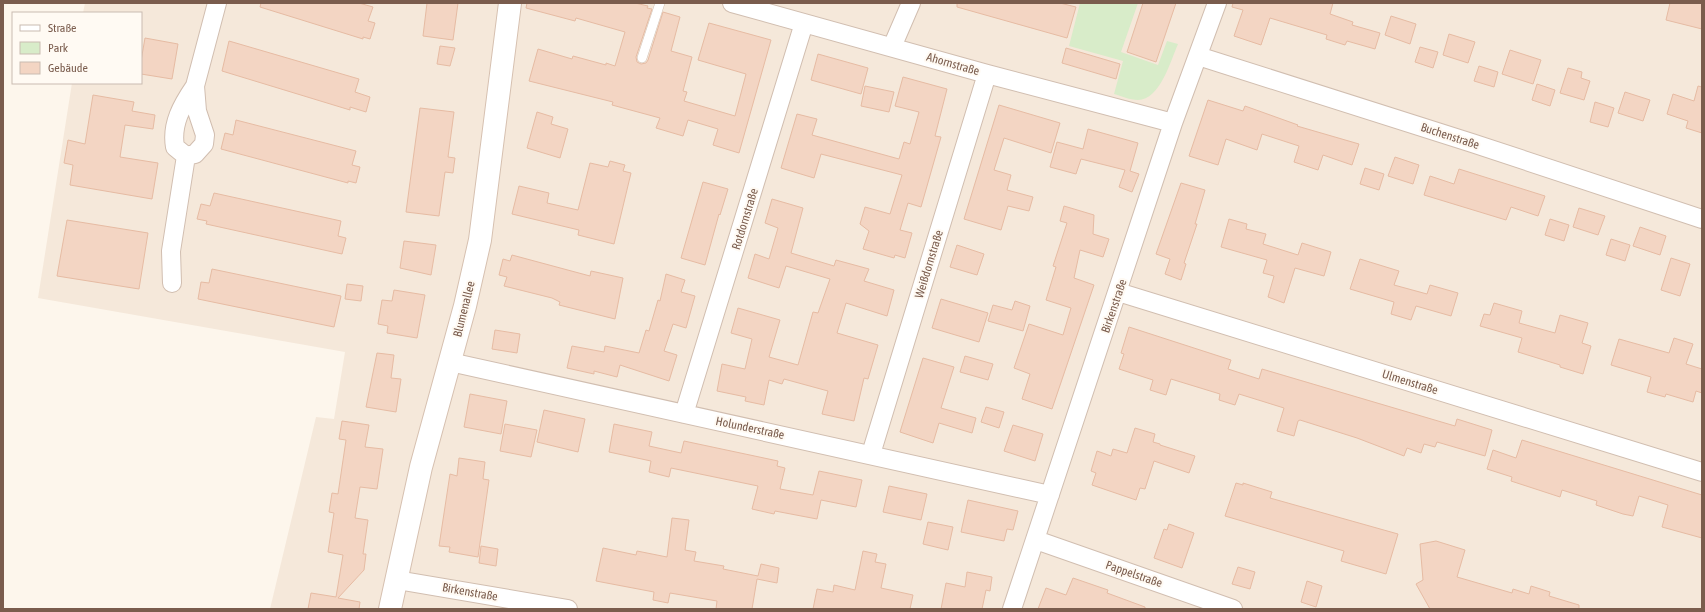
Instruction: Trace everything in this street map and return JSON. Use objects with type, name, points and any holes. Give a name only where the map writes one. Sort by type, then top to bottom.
[{"type":"street","points":[[195,86],[197,111],[205,135],[204,144],[195,154],[186,156],[175,148],[173,134],[180,111],[195,86],[217,3]]},
{"type":"street","name":"Blumenallee","points":[[390,609],[421,467],[450,362],[480,240],[510,3]]},
{"type":"street","name":"Ahornstraße","points":[[732,3],[1173,124]]},
{"type":"street","points":[[892,47],[911,3]]},
{"type":"street","name":"Birkenstraße","points":[[1012,609],[1173,124],[1217,3]]},
{"type":"street","name":"Rotdornstraße","points":[[684,414],[804,23]]},
{"type":"street","name":"Buchenstraße","points":[[1198,56],[1472,143],[1702,219]]},
{"type":"street","name":"Weißdornstraße","points":[[871,454],[987,74]]},
{"type":"street","points":[[172,282],[171,251],[186,156]]},
{"type":"street","name":"Ulmenstraße","points":[[1118,292],[1702,472]]},
{"type":"street","name":"Holunderstraße","points":[[450,362],[871,454],[1050,495]]},
{"type":"street","name":"Pappelstraße","points":[[1036,540],[1233,609]]},
{"type":"street","name":"Birkenstraße","points":[[397,580],[568,609]]},
{"type":"lane","points":[[642,58],[660,3]]},
{"type":"shaded area","points":[[85,3],[1702,3],[1702,609],[270,609],[316,417],[334,419],[345,352],[38,298],[72,84],[142,84],[142,12],[83,12]]},
{"type":"green space","points":[[1080,3],[1138,3],[1121,52],[1158,65],[1167,41],[1178,44],[1164,78],[1153,94],[1138,100],[1129,99],[1114,94],[1123,61],[1069,46]]},
{"type":"building","points":[[261,3],[359,3],[373,7],[368,21],[375,23],[370,39],[363,37],[363,39],[260,7]]},
{"type":"building","points":[[427,3],[458,3],[453,40],[423,36]]},
{"type":"building","points":[[527,3],[635,3],[648,6],[647,8],[652,9],[636,57],[637,62],[641,64],[646,63],[648,60],[663,12],[680,17],[671,51],[692,57],[683,91],[687,92],[684,101],[735,116],[746,74],[698,60],[709,23],[771,40],[739,153],[713,145],[718,129],[688,120],[683,136],[656,128],[660,118],[612,105],[613,102],[529,81],[538,49],[572,59],[573,56],[615,66],[625,32],[576,18],[575,21],[526,8]]},
{"type":"building","points":[[957,3],[1060,3],[1076,7],[1067,38],[957,7]]},
{"type":"building","points":[[1143,3],[1176,3],[1156,62],[1127,52]]},
{"type":"building","points":[[1233,3],[1333,3],[1330,14],[1353,22],[1352,25],[1380,33],[1375,49],[1347,41],[1345,45],[1326,39],[1327,35],[1270,18],[1261,45],[1234,36],[1243,10],[1232,7]]},
{"type":"building","points":[[1670,3],[1702,3],[1702,29],[1666,20]]},
{"type":"building","points":[[1391,16],[1416,24],[1410,44],[1385,35]]},
{"type":"building","points":[[1449,34],[1475,42],[1468,63],[1443,55]]},
{"type":"building","points":[[145,38],[178,44],[172,79],[142,74],[142,55]]},
{"type":"building","points":[[229,41],[359,79],[355,92],[370,97],[366,112],[350,107],[350,110],[222,71]]},
{"type":"building","points":[[440,46],[455,48],[450,66],[437,64]]},
{"type":"building","points":[[1420,47],[1438,52],[1433,68],[1415,62]]},
{"type":"building","points":[[1066,48],[1120,64],[1116,79],[1062,63]]},
{"type":"building","points":[[1510,50],[1541,60],[1533,84],[1502,74]]},
{"type":"building","points":[[818,54],[868,68],[861,94],[811,80]]},
{"type":"building","points":[[1479,66],[1498,72],[1494,87],[1474,81]]},
{"type":"building","points":[[1568,68],[1582,72],[1581,78],[1590,81],[1584,100],[1560,93]]},
{"type":"building","points":[[903,77],[947,89],[935,136],[941,137],[921,207],[908,203],[900,230],[912,233],[905,258],[895,255],[894,258],[863,249],[869,231],[860,224],[865,207],[890,214],[902,175],[821,154],[814,178],[781,168],[797,114],[817,119],[812,135],[899,159],[904,142],[910,144],[919,112],[895,106]]},
{"type":"building","points":[[1537,84],[1555,90],[1550,106],[1532,100]]},
{"type":"building","points":[[865,86],[894,92],[889,112],[861,106]]},
{"type":"building","points":[[1698,86],[1702,87],[1702,133],[1686,128],[1688,121],[1667,114],[1673,94],[1694,101]]},
{"type":"building","points":[[1625,92],[1650,100],[1643,121],[1618,113]]},
{"type":"building","points":[[93,95],[134,102],[132,111],[155,115],[153,129],[125,125],[120,157],[158,163],[152,199],[70,185],[73,165],[64,163],[68,140],[85,144]]},
{"type":"building","points":[[1208,100],[1243,111],[1245,106],[1298,125],[1297,126],[1359,144],[1352,165],[1323,155],[1318,170],[1294,162],[1299,146],[1262,134],[1257,150],[1226,139],[1218,165],[1189,156]]},
{"type":"building","points":[[1595,102],[1614,108],[1608,127],[1590,122]]},
{"type":"building","points":[[999,105],[1060,123],[1051,153],[1004,138],[994,170],[1011,175],[1007,190],[1033,197],[1029,211],[1008,206],[1001,230],[964,219]]},
{"type":"building","points":[[420,108],[454,112],[448,157],[455,158],[453,173],[445,172],[439,216],[406,212]]},
{"type":"building","points":[[537,112],[553,117],[551,124],[568,129],[560,158],[527,148]]},
{"type":"building","points":[[236,120],[356,151],[352,165],[360,167],[356,183],[348,181],[348,183],[221,149],[225,133],[233,135]]},
{"type":"building","points":[[1088,129],[1138,143],[1130,171],[1139,174],[1132,192],[1119,187],[1125,170],[1081,159],[1076,174],[1050,167],[1057,142],[1083,149]]},
{"type":"building","points":[[1395,157],[1419,165],[1413,184],[1388,176]]},
{"type":"building","points":[[610,161],[625,165],[623,171],[631,173],[614,244],[578,235],[579,230],[512,214],[519,186],[549,193],[547,203],[578,210],[590,163],[608,167]]},
{"type":"building","points":[[1365,168],[1384,174],[1379,190],[1360,184]]},
{"type":"building","points":[[1459,169],[1545,196],[1538,216],[1511,207],[1506,220],[1424,195],[1430,176],[1454,184]]},
{"type":"building","points":[[703,182],[728,189],[720,215],[719,214],[705,265],[681,258]]},
{"type":"building","points":[[1181,183],[1205,190],[1195,224],[1197,224],[1184,263],[1186,264],[1181,280],[1165,274],[1170,259],[1156,254]]},
{"type":"building","points":[[214,193],[341,221],[338,236],[346,238],[342,254],[206,224],[207,221],[197,219],[201,204],[210,206]]},
{"type":"building","points":[[772,199],[803,208],[791,253],[834,266],[836,260],[869,269],[864,281],[894,290],[887,316],[846,303],[837,333],[878,345],[868,379],[864,378],[854,421],[822,414],[828,391],[784,379],[782,384],[769,380],[764,405],[745,401],[746,397],[717,391],[722,364],[745,369],[752,339],[731,333],[738,308],[780,320],[769,357],[798,365],[813,312],[818,313],[830,279],[786,266],[779,288],[748,278],[755,254],[769,259],[778,228],[765,223]]},
{"type":"building","points":[[1064,206],[1094,215],[1093,234],[1109,239],[1103,257],[1080,250],[1074,278],[1094,285],[1052,409],[1022,399],[1030,374],[1014,368],[1029,324],[1063,335],[1071,308],[1046,300],[1056,267],[1053,266],[1067,223],[1060,221]]},
{"type":"building","points":[[1579,208],[1605,216],[1598,235],[1573,227]]},
{"type":"building","points":[[1229,219],[1247,224],[1246,229],[1266,234],[1263,244],[1298,255],[1302,243],[1331,252],[1324,276],[1295,268],[1284,303],[1268,297],[1274,276],[1263,273],[1267,260],[1221,247]]},
{"type":"building","points":[[1550,219],[1569,225],[1564,241],[1545,235]]},
{"type":"building","points":[[67,220],[148,233],[139,289],[57,276]]},
{"type":"building","points":[[1640,227],[1666,236],[1660,255],[1633,246]]},
{"type":"building","points":[[1611,239],[1630,245],[1625,261],[1606,255]]},
{"type":"building","points":[[404,241],[436,245],[431,275],[400,268]]},
{"type":"building","points":[[957,245],[984,254],[977,275],[950,267]]},
{"type":"building","points":[[512,255],[590,276],[591,271],[623,278],[615,319],[559,305],[560,302],[552,298],[504,286],[507,277],[499,275],[503,259],[510,261]]},
{"type":"building","points":[[1671,258],[1690,264],[1680,296],[1661,290]]},
{"type":"building","points":[[1360,259],[1399,271],[1394,285],[1427,294],[1430,285],[1458,293],[1451,316],[1416,306],[1411,320],[1391,314],[1394,302],[1350,289]]},
{"type":"building","points":[[212,269],[341,296],[334,327],[198,299],[201,282],[209,283]]},
{"type":"building","points":[[666,274],[685,280],[681,292],[695,296],[686,328],[673,324],[664,351],[677,355],[669,381],[620,365],[617,377],[594,371],[594,374],[567,368],[572,346],[604,352],[605,346],[639,353],[646,330],[649,331],[658,300],[660,301]]},
{"type":"building","points":[[347,284],[363,286],[361,301],[345,299]]},
{"type":"building","points":[[394,290],[425,295],[417,338],[387,333],[388,326],[378,324],[382,300],[392,301]]},
{"type":"building","points":[[941,299],[988,313],[979,342],[932,328]]},
{"type":"building","points":[[1015,301],[1030,306],[1023,331],[988,321],[993,305],[1012,310]]},
{"type":"building","points":[[1494,303],[1522,311],[1519,323],[1555,333],[1560,315],[1588,323],[1582,343],[1591,346],[1583,374],[1518,352],[1522,338],[1480,326],[1484,314],[1490,315]]},
{"type":"building","points":[[1129,327],[1231,360],[1228,369],[1259,379],[1262,369],[1455,426],[1457,419],[1492,430],[1485,456],[1437,442],[1435,447],[1424,444],[1421,453],[1407,448],[1404,456],[1357,438],[1300,420],[1298,421],[1294,436],[1277,431],[1284,408],[1239,394],[1235,405],[1219,400],[1220,394],[1171,379],[1166,395],[1150,390],[1153,380],[1119,369],[1124,354],[1121,353]]},
{"type":"building","points":[[495,330],[520,334],[517,353],[492,349]]},
{"type":"building","points":[[1674,338],[1693,344],[1686,364],[1702,369],[1702,393],[1696,391],[1693,402],[1666,394],[1665,397],[1647,392],[1651,377],[1611,365],[1619,339],[1669,353]]},
{"type":"building","points":[[377,353],[394,355],[391,378],[401,379],[396,412],[366,407]]},
{"type":"building","points":[[965,356],[993,364],[988,380],[960,372]]},
{"type":"building","points":[[923,358],[954,367],[941,408],[976,418],[972,433],[939,423],[933,443],[900,432]]},
{"type":"building","points":[[470,394],[507,401],[501,434],[464,427]]},
{"type":"building","points":[[986,407],[1004,412],[999,428],[981,422]]},
{"type":"building","points":[[544,410],[585,419],[578,452],[537,442]]},
{"type":"building","points":[[342,421],[369,425],[365,447],[383,449],[377,489],[360,487],[355,518],[368,520],[363,554],[366,554],[364,570],[338,598],[360,602],[359,609],[308,609],[311,593],[336,597],[343,555],[328,552],[334,513],[329,512],[332,493],[338,494],[346,440],[339,439]]},
{"type":"building","points":[[505,424],[537,430],[531,457],[500,451]]},
{"type":"building","points":[[614,424],[652,432],[649,446],[681,453],[684,441],[778,461],[777,466],[785,468],[780,489],[813,495],[819,471],[862,480],[856,507],[821,500],[817,519],[775,511],[774,514],[752,509],[758,486],[671,468],[669,477],[649,472],[651,461],[609,452]]},
{"type":"building","points":[[1013,425],[1043,434],[1035,461],[1004,451]]},
{"type":"building","points":[[1135,428],[1155,434],[1153,442],[1195,456],[1189,473],[1154,461],[1145,489],[1140,488],[1136,500],[1092,485],[1096,473],[1091,471],[1097,451],[1111,456],[1113,449],[1127,453]]},
{"type":"building","points":[[1522,440],[1702,495],[1702,538],[1662,527],[1668,505],[1639,496],[1633,516],[1596,505],[1597,501],[1562,490],[1560,497],[1511,481],[1512,477],[1487,469],[1493,450],[1516,458]]},
{"type":"building","points":[[459,458],[485,462],[483,479],[489,480],[478,557],[449,552],[450,547],[439,546],[450,474],[457,476]]},
{"type":"building","points":[[1236,483],[1243,485],[1243,483],[1272,492],[1270,498],[1398,534],[1386,574],[1341,561],[1344,551],[1225,516]]},
{"type":"building","points":[[889,486],[927,494],[921,520],[883,512]]},
{"type":"building","points":[[968,500],[1018,511],[1013,530],[1007,529],[1004,541],[961,532]]},
{"type":"building","points":[[672,518],[689,520],[685,550],[696,552],[694,561],[724,566],[723,569],[758,576],[761,564],[779,568],[777,583],[757,579],[752,609],[716,609],[717,601],[670,593],[668,603],[653,600],[654,592],[596,581],[603,548],[636,555],[637,551],[667,557]]},
{"type":"building","points":[[928,522],[953,527],[948,550],[923,544]]},
{"type":"building","points":[[1169,524],[1194,533],[1182,568],[1154,558],[1164,529],[1167,530]]},
{"type":"building","points":[[1436,541],[1465,550],[1457,577],[1512,593],[1513,589],[1529,594],[1531,586],[1550,592],[1549,596],[1579,605],[1579,609],[1430,609],[1416,584],[1423,580],[1420,544]]},
{"type":"building","points":[[481,546],[498,549],[496,566],[479,563]]},
{"type":"building","points":[[863,551],[877,554],[875,562],[886,564],[881,588],[913,595],[910,609],[813,609],[817,589],[833,592],[834,585],[855,590]]},
{"type":"building","points":[[1238,567],[1255,572],[1250,589],[1232,584]]},
{"type":"building","points":[[967,572],[992,577],[990,591],[986,590],[982,609],[941,609],[946,583],[965,587]]},
{"type":"building","points":[[1073,578],[1108,590],[1107,593],[1145,607],[1145,609],[1038,609],[1046,588],[1066,595]]},
{"type":"building","points":[[1307,581],[1322,586],[1316,607],[1301,602]]}]
